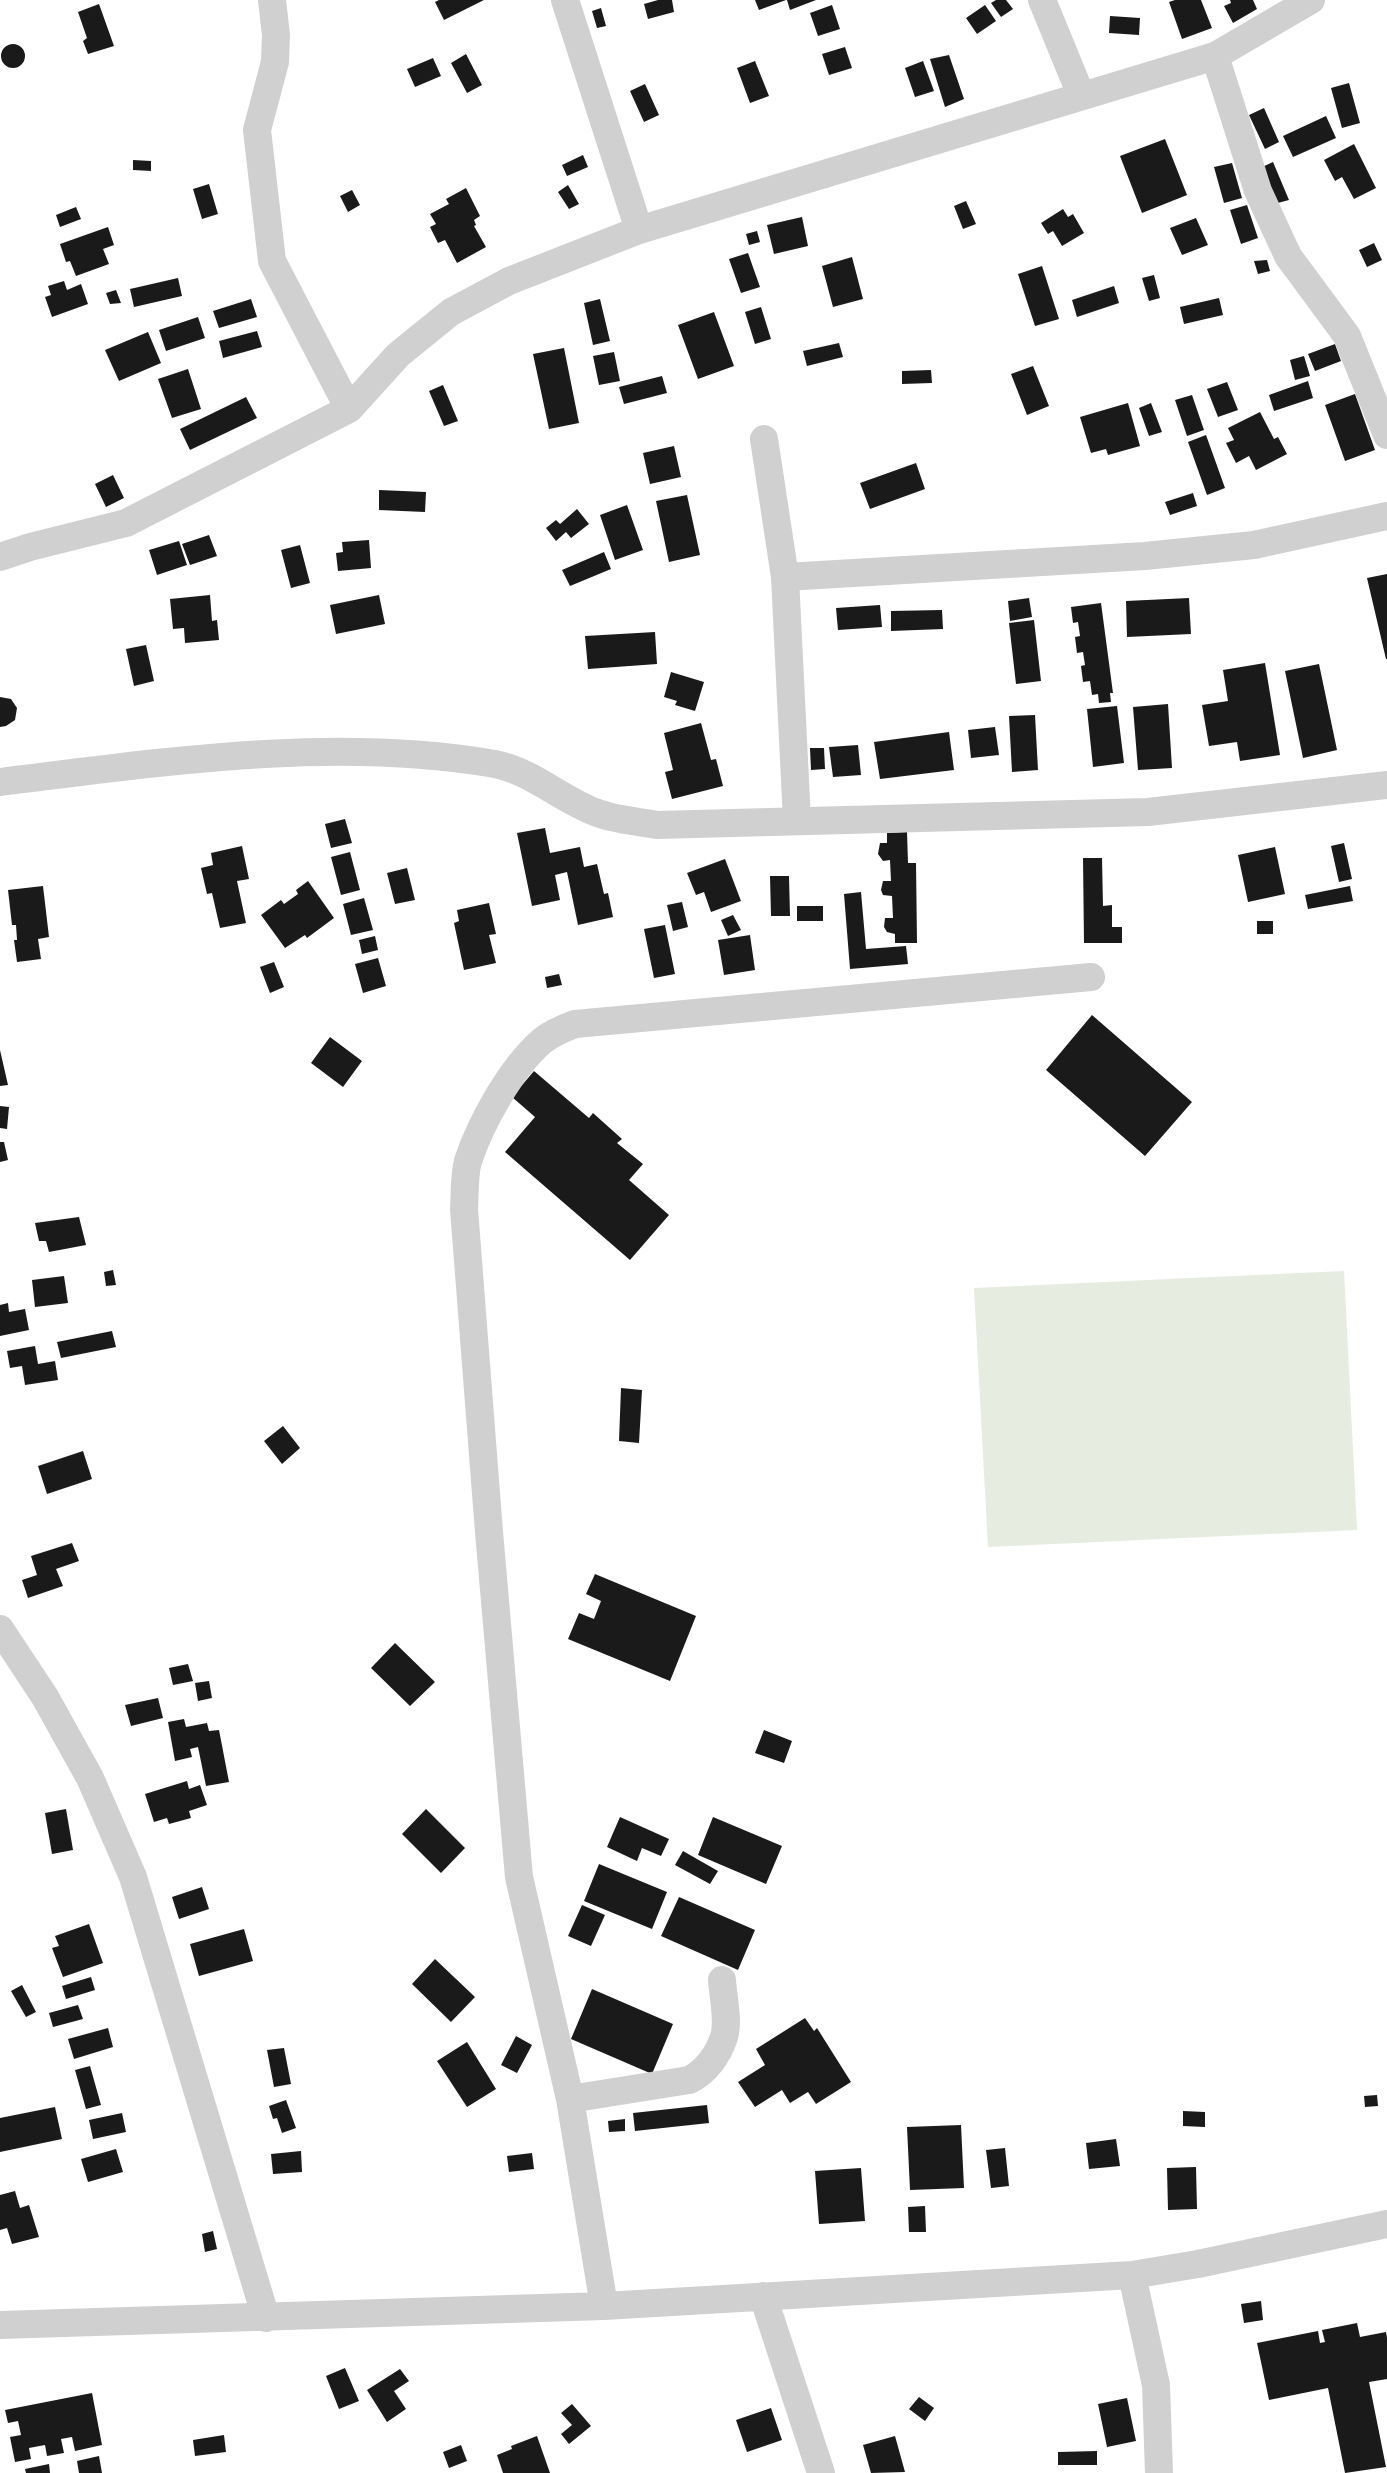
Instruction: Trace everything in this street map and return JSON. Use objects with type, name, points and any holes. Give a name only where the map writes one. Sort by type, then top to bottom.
[{"type":"street","points":[[272,0],[276,35],[275,62],[257,130],[272,261],[349,409]]},
{"type":"street","points":[[565,0],[639,230]]},
{"type":"street","points":[[1042,0],[1081,95]]},
{"type":"street","points":[[0,557],[126,523],[349,409],[398,355],[451,312],[509,281],[639,230],[1215,56],[1311,0]]},
{"type":"street","points":[[1215,56],[1263,202],[1288,256],[1347,336],[1387,435]]},
{"type":"street","points":[[764,439],[785,577],[797,821]]},
{"type":"street","points":[[785,577],[1200,551],[1254,545],[1387,516]]},
{"type":"street","points":[[0,782],[172,761],[340,750],[499,765],[539,782],[596,813],[657,825],[1148,811],[1387,785]]},
{"type":"street","points":[[604,2306],[570,2099],[519,1877],[464,1209],[467,1163],[489,1114],[527,1057],[559,1030],[575,1024],[1091,977]]},
{"type":"street","points":[[0,1629],[45,1697],[90,1778],[133,1877],[266,2318]]},
{"type":"street","points":[[570,2099],[689,2080],[701,2074],[725,2036],[722,1980]]},
{"type":"street","points":[[0,2325],[604,2306],[1132,2274],[1198,2264],[1387,2224]]},
{"type":"street","points":[[1132,2274],[1156,2385],[1159,2473]]},
{"type":"street","points":[[763,2296],[821,2473]]},
{"type":"shaded area","points":[[1344,1271],[1357,1530],[988,1547],[974,1288]]},
{"type":"building","points":[[484,0],[444,20],[435,2]]},
{"type":"building","points":[[672,0],[674,12],[648,19],[644,4]]},
{"type":"building","points":[[755,0],[786,0],[759,10]]},
{"type":"building","points":[[787,0],[816,0],[790,10]]},
{"type":"building","points":[[1006,0],[1013,9],[1001,17],[991,3]]},
{"type":"building","points":[[1201,0],[1212,28],[1182,39],[1169,2]]},
{"type":"building","points":[[1230,0],[1253,0],[1257,9],[1233,23],[1224,6],[1231,3]]},
{"type":"building","points":[[99,4],[114,46],[88,54],[83,41],[87,38],[78,12]]},
{"type":"building","points":[[832,5],[840,29],[818,36],[810,13]]},
{"type":"building","points":[[985,5],[996,21],[977,34],[966,18]]},
{"type":"building","points":[[601,8],[606,26],[597,28],[592,11]]},
{"type":"building","points":[[1110,16],[1140,18],[1139,35],[1109,33]]},
{"type":"building","points":[[13,44],[21,48],[25,56],[21,64],[13,68],[5,64],[1,56],[5,48]]},
{"type":"building","points":[[845,47],[852,68],[829,75],[822,54]]},
{"type":"building","points":[[466,54],[482,85],[467,93],[451,63]]},
{"type":"building","points":[[949,55],[964,99],[945,107],[930,59]]},
{"type":"building","points":[[433,58],[441,76],[415,87],[407,69]]},
{"type":"building","points":[[755,61],[769,96],[750,103],[737,68]]},
{"type":"building","points":[[923,61],[934,91],[915,97],[905,68]]},
{"type":"building","points":[[1349,83],[1360,123],[1342,128],[1331,88]]},
{"type":"building","points":[[645,84],[659,115],[644,122],[630,91]]},
{"type":"building","points":[[1264,108],[1279,142],[1265,149],[1249,115]]},
{"type":"building","points":[[1326,116],[1336,138],[1293,157],[1283,136]]},
{"type":"building","points":[[1165,139],[1187,195],[1142,213],[1120,156]]},
{"type":"building","points":[[1354,144],[1376,188],[1354,199],[1342,177],[1335,181],[1324,160]]},
{"type":"building","points":[[583,155],[588,167],[567,176],[562,165]]},
{"type":"building","points":[[133,160],[151,161],[151,171],[133,170]]},
{"type":"building","points":[[1273,162],[1289,200],[1274,204],[1260,168]]},
{"type":"building","points":[[1232,163],[1242,198],[1224,203],[1214,167]]},
{"type":"building","points":[[209,184],[218,214],[202,219],[193,189]]},
{"type":"building","points":[[568,185],[579,204],[569,209],[558,192]]},
{"type":"building","points":[[466,188],[480,216],[474,220],[474,226],[486,247],[457,263],[445,240],[438,243],[430,227],[436,224],[430,214],[449,204],[446,199]]},
{"type":"building","points":[[352,190],[360,205],[348,212],[340,196]]},
{"type":"building","points":[[966,201],[976,224],[963,229],[954,206]]},
{"type":"building","points":[[1247,205],[1258,238],[1241,244],[1230,210]]},
{"type":"building","points":[[76,207],[81,219],[60,227],[56,215]]},
{"type":"building","points":[[1063,209],[1068,217],[1073,214],[1084,233],[1062,246],[1053,231],[1048,234],[1041,223]]},
{"type":"building","points":[[802,217],[808,246],[774,254],[767,225]]},
{"type":"building","points":[[1196,218],[1208,245],[1182,255],[1170,228]]},
{"type":"building","points":[[108,227],[114,245],[103,249],[109,264],[76,276],[70,261],[66,262],[60,244]]},
{"type":"building","points":[[757,231],[760,242],[749,245],[746,234]]},
{"type":"building","points":[[1374,243],[1382,260],[1367,267],[1359,250]]},
{"type":"building","points":[[748,253],[760,287],[741,293],[729,259]]},
{"type":"building","points":[[852,257],[863,299],[833,307],[822,266]]},
{"type":"building","points":[[1267,260],[1270,271],[1258,274],[1254,261]]},
{"type":"building","points":[[1042,266],[1059,319],[1035,326],[1018,274]]},
{"type":"building","points":[[1154,275],[1160,298],[1149,301],[1142,278]]},
{"type":"building","points":[[178,278],[182,296],[134,307],[130,289]]},
{"type":"building","points":[[64,281],[67,290],[81,284],[88,304],[52,317],[45,297],[51,295],[48,286]]},
{"type":"building","points":[[1114,286],[1119,303],[1077,317],[1072,300]]},
{"type":"building","points":[[116,290],[121,303],[110,304],[106,293]]},
{"type":"building","points":[[1219,298],[1223,315],[1184,324],[1180,307]]},
{"type":"building","points":[[251,299],[257,317],[219,328],[213,311]]},
{"type":"building","points":[[600,299],[610,341],[593,345],[584,303]]},
{"type":"building","points":[[761,307],[771,339],[755,344],[745,312]]},
{"type":"building","points":[[714,312],[734,366],[698,379],[678,325]]},
{"type":"building","points":[[198,317],[205,338],[166,351],[159,330]]},
{"type":"building","points":[[257,331],[262,347],[223,358],[219,341]]},
{"type":"building","points":[[148,332],[161,363],[119,381],[105,350]]},
{"type":"building","points":[[839,343],[843,357],[807,366],[803,351]]},
{"type":"building","points":[[1335,344],[1341,361],[1315,371],[1308,354]]},
{"type":"building","points":[[564,348],[579,423],[549,429],[533,354]]},
{"type":"building","points":[[614,352],[620,381],[599,385],[593,356]]},
{"type":"building","points":[[1304,356],[1310,376],[1295,380],[1290,360]]},
{"type":"building","points":[[1033,366],[1049,406],[1027,415],[1011,374]]},
{"type":"building","points":[[188,369],[201,409],[172,418],[158,379]]},
{"type":"building","points":[[931,370],[932,383],[902,384],[902,371]]},
{"type":"building","points":[[662,376],[667,393],[624,404],[619,387]]},
{"type":"building","points":[[1308,381],[1313,398],[1274,411],[1269,395]]},
{"type":"building","points":[[1227,382],[1238,410],[1218,417],[1207,389]]},
{"type":"building","points":[[443,385],[458,421],[444,426],[429,391]]},
{"type":"building","points":[[1355,394],[1375,450],[1345,461],[1325,405]]},
{"type":"building","points":[[1192,395],[1204,430],[1187,436],[1175,400]]},
{"type":"building","points":[[246,397],[257,418],[190,450],[180,429]]},
{"type":"building","points":[[1128,403],[1140,446],[1108,455],[1106,449],[1091,453],[1080,417]]},
{"type":"building","points":[[1151,403],[1162,432],[1149,436],[1139,408]]},
{"type":"building","points":[[1260,412],[1274,439],[1278,437],[1287,454],[1256,470],[1249,456],[1236,463],[1226,443],[1234,440],[1228,428]]},
{"type":"building","points":[[1206,435],[1225,488],[1207,495],[1188,442]]},
{"type":"building","points":[[674,446],[681,477],[650,484],[643,453]]},
{"type":"building","points":[[916,463],[925,489],[870,509],[860,483]]},
{"type":"building","points":[[113,475],[124,498],[106,507],[95,484]]},
{"type":"building","points":[[379,490],[426,492],[425,512],[379,510]]},
{"type":"building","points":[[1193,493],[1197,506],[1170,515],[1165,502]]},
{"type":"building","points":[[687,495],[700,555],[669,562],[656,501]]},
{"type":"building","points":[[627,505],[643,550],[615,560],[600,515]]},
{"type":"building","points":[[577,509],[589,524],[571,538],[566,532],[556,541],[546,528],[556,520],[560,524]]},
{"type":"building","points":[[209,535],[217,556],[190,565],[182,544]]},
{"type":"building","points":[[369,540],[371,568],[338,571],[336,553],[343,552],[342,542]]},
{"type":"building","points":[[179,541],[187,565],[157,575],[149,550]]},
{"type":"building","points":[[300,545],[310,583],[291,588],[281,550]]},
{"type":"building","points":[[604,552],[611,569],[570,586],[562,570]]},
{"type":"building","points":[[1387,574],[1387,659],[1386,659],[1367,578]]},
{"type":"building","points":[[210,595],[212,621],[217,620],[219,640],[185,643],[184,628],[173,629],[170,599]]},
{"type":"building","points":[[379,595],[385,624],[336,634],[330,605]]},
{"type":"building","points":[[1029,598],[1032,617],[1010,621],[1008,601]]},
{"type":"building","points":[[1189,598],[1191,634],[1127,637],[1126,601]]},
{"type":"building","points":[[1101,603],[1113,693],[1110,693],[1111,702],[1099,703],[1098,694],[1092,695],[1090,681],[1083,682],[1083,652],[1077,653],[1075,637],[1080,636],[1078,622],[1073,623],[1071,607]]},
{"type":"building","points":[[880,605],[882,627],[838,630],[836,608]]},
{"type":"building","points":[[942,610],[943,629],[891,631],[891,611]]},
{"type":"building","points":[[1034,620],[1041,681],[1016,684],[1009,623]]},
{"type":"building","points":[[655,632],[657,664],[588,669],[585,636]]},
{"type":"building","points":[[146,645],[154,681],[134,686],[126,649]]},
{"type":"building","points":[[1265,663],[1280,755],[1240,761],[1237,742],[1209,746],[1202,705],[1228,701],[1223,670]]},
{"type":"building","points":[[1319,664],[1337,750],[1303,758],[1285,671]]},
{"type":"building","points":[[671,672],[704,682],[695,711],[675,705],[677,701],[664,697]]},
{"type":"building","points":[[0,697],[11,699],[17,708],[15,720],[0,727]]},
{"type":"building","points":[[1168,704],[1172,768],[1138,770],[1133,707]]},
{"type":"building","points":[[1117,706],[1124,763],[1093,767],[1087,709]]},
{"type":"building","points":[[1035,715],[1038,770],[1012,772],[1009,716]]},
{"type":"building","points":[[701,723],[711,760],[716,759],[723,786],[672,799],[665,772],[673,770],[664,733]]},
{"type":"building","points":[[995,727],[999,755],[971,758],[968,730]]},
{"type":"building","points":[[949,732],[954,770],[880,779],[874,742]]},
{"type":"building","points":[[858,745],[861,775],[833,777],[829,747]]},
{"type":"building","points":[[810,748],[824,748],[825,769],[811,770]]},
{"type":"building","points":[[345,819],[352,843],[331,848],[325,824]]},
{"type":"building","points":[[545,828],[550,853],[580,847],[584,867],[597,864],[604,894],[608,893],[613,917],[578,925],[567,872],[555,875],[560,900],[532,906],[517,833]]},
{"type":"building","points":[[907,832],[908,863],[916,863],[917,943],[895,943],[895,934],[887,932],[884,927],[885,918],[893,918],[892,896],[883,895],[881,890],[883,881],[891,881],[890,860],[883,861],[878,854],[880,843],[887,843],[887,833]]},
{"type":"building","points":[[1344,843],[1352,879],[1339,882],[1331,846]]},
{"type":"building","points":[[242,846],[249,879],[237,881],[246,923],[220,928],[212,893],[207,894],[201,868],[213,865],[211,853]]},
{"type":"building","points":[[1275,847],[1285,894],[1248,902],[1238,855]]},
{"type":"building","points":[[350,852],[360,890],[341,895],[331,857]]},
{"type":"building","points":[[1083,858],[1102,858],[1103,906],[1112,905],[1112,927],[1122,927],[1122,943],[1084,943]]},
{"type":"building","points":[[725,859],[741,901],[711,912],[704,892],[696,895],[687,873]]},
{"type":"building","points":[[407,868],[415,900],[395,904],[387,873]]},
{"type":"building","points":[[770,876],[789,876],[790,916],[771,916]]},
{"type":"building","points":[[308,881],[334,918],[307,938],[305,935],[285,948],[261,915],[281,900],[284,904],[298,894],[296,890]]},
{"type":"building","points":[[43,886],[49,937],[38,939],[41,959],[17,962],[14,940],[17,940],[16,925],[12,925],[8,890]]},
{"type":"building","points":[[1350,886],[1353,901],[1308,909],[1305,895]]},
{"type":"building","points":[[861,892],[866,949],[906,946],[908,964],[850,969],[844,894]]},
{"type":"building","points":[[364,898],[373,930],[351,935],[343,904]]},
{"type":"building","points":[[682,902],[688,927],[673,931],[667,905]]},
{"type":"building","points":[[489,903],[496,934],[489,935],[496,963],[464,970],[454,923],[459,921],[457,910]]},
{"type":"building","points":[[797,906],[823,906],[823,921],[797,921]]},
{"type":"building","points":[[733,915],[741,930],[728,936],[721,920]]},
{"type":"building","points":[[1257,921],[1273,921],[1273,934],[1257,934]]},
{"type":"building","points":[[665,925],[675,974],[654,978],[644,929]]},
{"type":"building","points":[[750,935],[755,970],[724,975],[718,940]]},
{"type":"building","points":[[375,936],[378,950],[362,954],[359,940]]},
{"type":"building","points":[[378,958],[386,986],[363,993],[355,964]]},
{"type":"building","points":[[274,962],[284,987],[270,993],[260,967]]},
{"type":"building","points":[[559,974],[562,985],[547,988],[545,977]]},
{"type":"building","points":[[1092,1015],[1192,1102],[1145,1156],[1046,1070]]},
{"type":"building","points":[[330,1037],[362,1061],[343,1087],[311,1063]]},
{"type":"building","points":[[0,1050],[8,1085],[0,1086]]},
{"type":"building","points":[[534,1071],[589,1118],[593,1113],[622,1139],[617,1143],[643,1164],[629,1180],[669,1215],[630,1260],[505,1152],[535,1117],[512,1097]]},
{"type":"building","points":[[0,1106],[9,1107],[7,1129],[0,1128]]},
{"type":"building","points":[[0,1142],[4,1142],[8,1160],[0,1162]]},
{"type":"building","points":[[79,1217],[86,1245],[49,1252],[46,1241],[39,1241],[35,1223]]},
{"type":"building","points":[[113,1270],[116,1285],[106,1286],[104,1272]]},
{"type":"building","points":[[64,1276],[68,1303],[35,1307],[32,1280]]},
{"type":"building","points":[[8,1303],[9,1312],[25,1309],[29,1330],[0,1336],[0,1305]]},
{"type":"building","points":[[112,1331],[116,1347],[61,1358],[57,1342]]},
{"type":"building","points":[[35,1346],[38,1364],[55,1361],[58,1380],[25,1385],[22,1366],[10,1368],[7,1351]]},
{"type":"building","points":[[621,1388],[642,1390],[639,1443],[619,1441]]},
{"type":"building","points":[[283,1426],[300,1448],[282,1464],[264,1441]]},
{"type":"building","points":[[83,1451],[92,1479],[47,1494],[38,1466]]},
{"type":"building","points":[[72,1543],[79,1561],[56,1569],[63,1586],[28,1598],[22,1580],[37,1575],[31,1556]]},
{"type":"building","points":[[595,1574],[696,1616],[670,1681],[568,1639],[579,1613],[594,1619],[601,1601],[586,1594]]},
{"type":"building","points":[[395,1643],[435,1682],[410,1706],[371,1668]]},
{"type":"building","points":[[188,1664],[193,1681],[173,1685],[169,1668]]},
{"type":"building","points":[[209,1681],[212,1698],[198,1701],[195,1683]]},
{"type":"building","points":[[158,1698],[163,1718],[131,1726],[125,1705]]},
{"type":"building","points":[[184,1719],[186,1727],[207,1723],[209,1731],[219,1730],[229,1782],[206,1786],[198,1747],[190,1749],[192,1757],[175,1761],[168,1722]]},
{"type":"building","points":[[764,1730],[792,1741],[784,1763],[755,1753]]},
{"type":"building","points":[[187,1781],[189,1789],[200,1785],[207,1805],[189,1811],[191,1818],[169,1824],[167,1818],[154,1822],[145,1794]]},
{"type":"building","points":[[66,1809],[73,1850],[52,1854],[45,1813]]},
{"type":"building","points":[[426,1809],[465,1848],[441,1873],[402,1834]]},
{"type":"building","points":[[620,1817],[669,1839],[661,1856],[642,1848],[637,1861],[607,1847]]},
{"type":"building","points":[[713,1817],[782,1846],[766,1884],[698,1855]]},
{"type":"building","points":[[683,1851],[718,1871],[710,1884],[675,1865]]},
{"type":"building","points":[[599,1864],[667,1892],[652,1929],[584,1901]]},
{"type":"building","points":[[202,1887],[209,1909],[179,1919],[172,1897]]},
{"type":"building","points":[[679,1897],[755,1930],[738,1970],[661,1936]]},
{"type":"building","points":[[582,1905],[605,1915],[591,1946],[568,1936]]},
{"type":"building","points":[[89,1924],[103,1963],[63,1977],[52,1948],[59,1946],[55,1936]]},
{"type":"building","points":[[244,1929],[253,1961],[199,1976],[190,1944]]},
{"type":"building","points":[[435,1959],[475,1997],[451,2022],[412,1984]]},
{"type":"building","points":[[91,1977],[95,1990],[66,1999],[62,1986]]},
{"type":"building","points":[[22,1985],[36,2012],[26,2017],[11,1991]]},
{"type":"building","points":[[592,1989],[673,2024],[652,2074],[571,2039]]},
{"type":"building","points":[[78,2005],[83,2019],[53,2027],[49,2013]]},
{"type":"building","points":[[805,2018],[814,2031],[817,2028],[851,2082],[816,2104],[808,2092],[790,2103],[782,2090],[755,2107],[738,2082],[765,2065],[756,2049]]},
{"type":"building","points":[[108,2028],[113,2047],[74,2059],[68,2039]]},
{"type":"building","points":[[516,2036],[532,2045],[517,2073],[501,2065]]},
{"type":"building","points":[[467,2042],[496,2089],[467,2107],[437,2061]]},
{"type":"building","points":[[284,2048],[291,2084],[274,2087],[267,2050]]},
{"type":"building","points":[[90,2066],[101,2105],[86,2109],[75,2070]]},
{"type":"building","points":[[1377,2095],[1378,2106],[1365,2107],[1364,2096]]},
{"type":"building","points":[[286,2100],[296,2128],[282,2133],[269,2106]]},
{"type":"building","points":[[707,2105],[709,2123],[635,2131],[633,2113]]},
{"type":"building","points":[[55,2107],[62,2139],[0,2152],[0,2118]]},
{"type":"building","points":[[1183,2111],[1205,2112],[1205,2127],[1183,2126]]},
{"type":"building","points":[[122,2113],[126,2132],[93,2139],[89,2120]]},
{"type":"building","points":[[625,2119],[625,2131],[609,2132],[608,2121]]},
{"type":"building","points":[[961,2125],[964,2188],[910,2190],[907,2127]]},
{"type":"building","points":[[1116,2139],[1120,2166],[1089,2169],[1086,2143]]},
{"type":"building","points":[[1005,2148],[1009,2186],[991,2188],[986,2150]]},
{"type":"building","points":[[116,2149],[123,2172],[88,2182],[81,2159]]},
{"type":"building","points":[[301,2151],[302,2172],[273,2174],[271,2154]]},
{"type":"building","points":[[532,2153],[534,2169],[509,2172],[507,2156]]},
{"type":"building","points":[[1196,2167],[1197,2209],[1168,2210],[1167,2168]]},
{"type":"building","points":[[861,2168],[865,2221],[819,2224],[815,2171]]},
{"type":"building","points":[[15,2191],[20,2208],[29,2205],[39,2237],[12,2244],[7,2228],[0,2230],[0,2195]]},
{"type":"building","points":[[925,2206],[926,2232],[909,2232],[908,2207]]},
{"type":"building","points":[[213,2231],[217,2249],[205,2252],[202,2234]]},
{"type":"building","points":[[1261,2301],[1263,2320],[1244,2323],[1241,2304]]},
{"type":"building","points":[[1357,2323],[1360,2337],[1386,2332],[1387,2379],[1369,2382],[1386,2467],[1345,2473],[1328,2388],[1269,2400],[1257,2343],[1318,2331],[1320,2343],[1325,2342],[1322,2330]]},
{"type":"building","points":[[345,2368],[359,2401],[339,2409],[326,2376]]},
{"type":"building","points":[[400,2369],[409,2381],[394,2391],[406,2409],[387,2422],[367,2390]]},
{"type":"building","points":[[92,2393],[102,2445],[75,2451],[72,2437],[61,2439],[64,2453],[47,2456],[45,2445],[29,2448],[31,2459],[15,2462],[10,2437],[21,2435],[18,2421],[8,2423],[5,2410]]},
{"type":"building","points":[[919,2397],[934,2408],[925,2421],[909,2409]]},
{"type":"building","points":[[1127,2398],[1136,2441],[1107,2447],[1098,2404]]},
{"type":"building","points":[[572,2404],[591,2426],[569,2444],[561,2434],[572,2425],[561,2413]]},
{"type":"building","points":[[771,2408],[782,2440],[747,2452],[736,2420]]},
{"type":"building","points":[[224,2435],[226,2452],[195,2456],[193,2440]]},
{"type":"building","points":[[537,2436],[550,2473],[503,2473],[497,2455],[512,2449],[511,2446]]},
{"type":"building","points":[[895,2436],[905,2472],[871,2473],[863,2445]]},
{"type":"building","points":[[461,2445],[467,2461],[449,2468],[443,2452]]},
{"type":"building","points":[[1097,2451],[1097,2465],[1058,2465],[1058,2452]]},
{"type":"building","points":[[99,2456],[102,2473],[79,2473],[77,2461]]},
{"type":"building","points":[[49,2464],[50,2473],[26,2473],[25,2469]]}]
